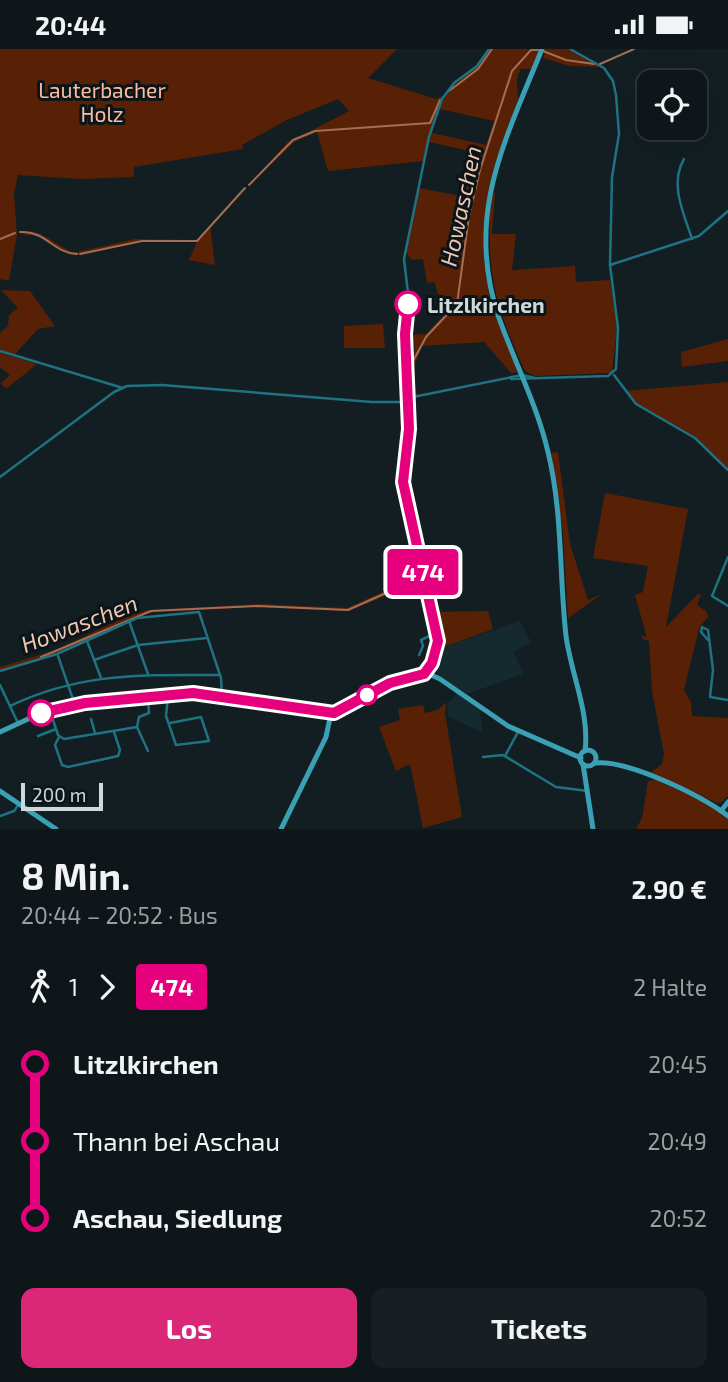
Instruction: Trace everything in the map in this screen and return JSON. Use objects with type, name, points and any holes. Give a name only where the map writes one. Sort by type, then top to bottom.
[{"type":"street","points":[[424,674],[432,663],[438,645],[403,482],[410,400],[405,329],[408,296],[404,264],[423,165],[445,92],[477,66],[489,49]]},
{"type":"street","points":[[570,49],[601,64],[614,86],[620,130],[612,177],[610,265],[618,328],[613,374],[636,404],[695,438],[728,470]]},
{"type":"street","points":[[541,52],[497,159],[486,213],[486,250],[490,287],[544,438],[555,484],[561,534],[566,639],[586,739],[586,778],[593,829]]},
{"type":"street","points":[[684,159],[678,177],[678,193],[692,239]]},
{"type":"street","points":[[610,265],[692,239],[709,230],[728,211]]},
{"type":"street","points":[[0,351],[123,387],[162,384],[382,403],[410,400],[511,379],[613,374]]},
{"type":"street","points":[[0,477],[96,403],[123,387]]},
{"type":"street","points":[[728,557],[712,596],[728,606]]},
{"type":"street","points":[[0,671],[57,655],[129,621],[158,614],[199,612],[220,675],[222,696]]},
{"type":"street","points":[[129,621],[148,674]]},
{"type":"street","points":[[419,656],[423,646],[421,640],[436,633]]},
{"type":"street","points":[[94,660],[138,645],[208,638]]},
{"type":"street","points":[[708,640],[713,670],[710,697],[728,700]]},
{"type":"street","points":[[87,641],[101,678]]},
{"type":"street","points":[[57,655],[75,705]]},
{"type":"street","points":[[432,663],[433,675]]},
{"type":"street","points":[[10,706],[68,683],[101,678],[148,674],[220,675]]},
{"type":"street","points":[[0,731],[50,711],[75,705],[198,693],[331,713],[390,683],[424,674],[433,675],[519,732],[570,752],[682,788],[726,810]]},
{"type":"street","points":[[0,685],[18,723]]},
{"type":"street","points":[[168,696],[166,715],[178,747],[209,741],[201,717],[170,723]]},
{"type":"street","points":[[148,697],[149,713],[139,717],[137,727],[148,751]]},
{"type":"street","points":[[50,711],[59,737],[55,745],[64,766],[107,761],[116,757],[120,751],[114,732]]},
{"type":"street","points":[[281,829],[326,737],[331,713]]},
{"type":"street","points":[[91,719],[95,733]]},
{"type":"street","points":[[59,737],[64,739],[137,727]]},
{"type":"street","points":[[38,736],[57,729]]},
{"type":"street","points":[[505,756],[519,732]]},
{"type":"street","points":[[483,757],[505,756],[556,787],[588,791]]},
{"type":"street","points":[[0,792],[56,829]]},
{"type":"street","points":[[1,816],[14,811],[19,804]]},
{"type":"shaded area","points":[[520,621],[531,642],[514,652],[523,674],[467,694],[437,673],[434,663],[438,649]]},
{"type":"shaded area","points":[[457,693],[480,710],[483,733],[448,716],[447,705]]},
{"type":"green space","name":"Lauterbacher Holz","points":[[0,49],[397,49],[368,78],[436,99],[442,96],[423,161],[328,171],[317,132],[294,142],[247,187],[287,143],[349,111],[338,99],[287,120],[242,145],[243,149],[134,167],[134,177],[80,179],[18,175],[14,194],[17,235],[9,281],[0,279]]},
{"type":"green space","points":[[490,49],[540,49],[532,69],[521,69],[518,75],[518,99],[499,150],[484,222],[485,271],[490,296],[517,372],[511,373],[484,342],[422,346],[413,370],[417,396],[413,397],[410,410],[407,356],[415,352],[414,342],[406,342],[406,335],[426,334],[453,306],[443,306],[434,282],[427,283],[423,259],[412,260],[406,252],[419,188],[462,196],[474,152],[429,142],[432,133],[486,145],[494,121],[440,109],[449,92],[478,65]]},
{"type":"green space","points":[[546,49],[567,49],[601,67],[569,66],[543,58]]},
{"type":"green space","points":[[246,185],[226,211],[212,224]]},
{"type":"green space","points":[[491,193],[495,193],[492,234],[516,234],[512,270],[575,266],[576,282],[610,280],[617,328],[612,373],[535,376],[525,371],[505,324],[494,285],[490,243]]},
{"type":"green space","points":[[210,225],[215,265],[189,260],[197,242],[138,242],[74,255],[57,248],[41,236],[18,234],[39,233],[73,253],[135,239],[197,240]]},
{"type":"green space","points":[[1,290],[30,291],[55,326],[38,329],[14,355],[0,349],[0,333],[8,326],[9,315],[18,308]]},
{"type":"green space","points":[[383,324],[385,348],[344,348],[344,326]]},
{"type":"green space","points":[[728,339],[728,361],[682,367],[681,352]]},
{"type":"green space","points":[[0,352],[37,364],[6,389],[1,383],[10,375],[0,367]]},
{"type":"green space","points":[[728,382],[728,468],[696,437],[639,405],[625,391]]},
{"type":"green space","points":[[404,404],[408,430],[402,484],[422,577],[413,585],[348,611],[257,607],[154,612],[129,619],[57,654],[0,670],[0,667],[56,650],[129,615],[149,610],[259,604],[347,608],[412,579],[417,568],[399,484]]},
{"type":"green space","points":[[558,452],[570,544],[588,600],[602,594],[568,618],[563,534],[551,453]]},
{"type":"green space","points":[[605,493],[688,509],[666,627],[698,594],[701,595],[697,605],[707,612],[708,617],[699,628],[684,690],[691,702],[692,716],[728,718],[728,796],[722,802],[717,803],[651,772],[662,764],[664,754],[652,692],[649,641],[643,639],[642,635],[647,638],[635,595],[643,592],[648,566],[593,558]]},
{"type":"green space","points":[[488,611],[493,629],[438,649],[433,612]]},
{"type":"green space","points":[[446,702],[445,713],[462,817],[423,828],[410,764],[396,771],[379,727],[400,720],[398,709],[423,705],[425,713],[438,710]]},
{"type":"green space","points":[[656,780],[705,802],[728,819],[728,829],[636,829],[642,818],[648,781]]},
{"type":"waterway","points":[[449,91],[478,69],[492,49]]},
{"type":"waterway","name":"Howaschen","points":[[600,64],[634,49]]},
{"type":"waterway","name":"Howaschen","points":[[41,657],[151,611],[258,606],[348,610],[415,580],[418,568],[400,484],[404,412],[412,402],[412,363],[426,337],[457,304],[469,216],[480,170],[512,71],[531,50],[538,50]]},
{"type":"waterway","name":"Howaschen","points":[[543,51],[566,60],[594,64]]},
{"type":"waterway","points":[[249,185],[293,140],[315,131],[430,123],[440,100]]},
{"type":"waterway","points":[[80,254],[142,241],[197,241],[245,188]]},
{"type":"waterway","points":[[20,232],[37,235],[62,250],[77,254]]},
{"type":"waterway","points":[[0,239],[15,233]]},
{"type":"bus line","name":"474","points":[[41,713],[85,703],[198,693],[331,713],[347,708],[390,683],[424,674],[432,663],[438,641],[403,482],[409,429],[405,334],[408,304]]},
{"type":"place","name":"Litzlkirchen","points":[[408,304]]}]
